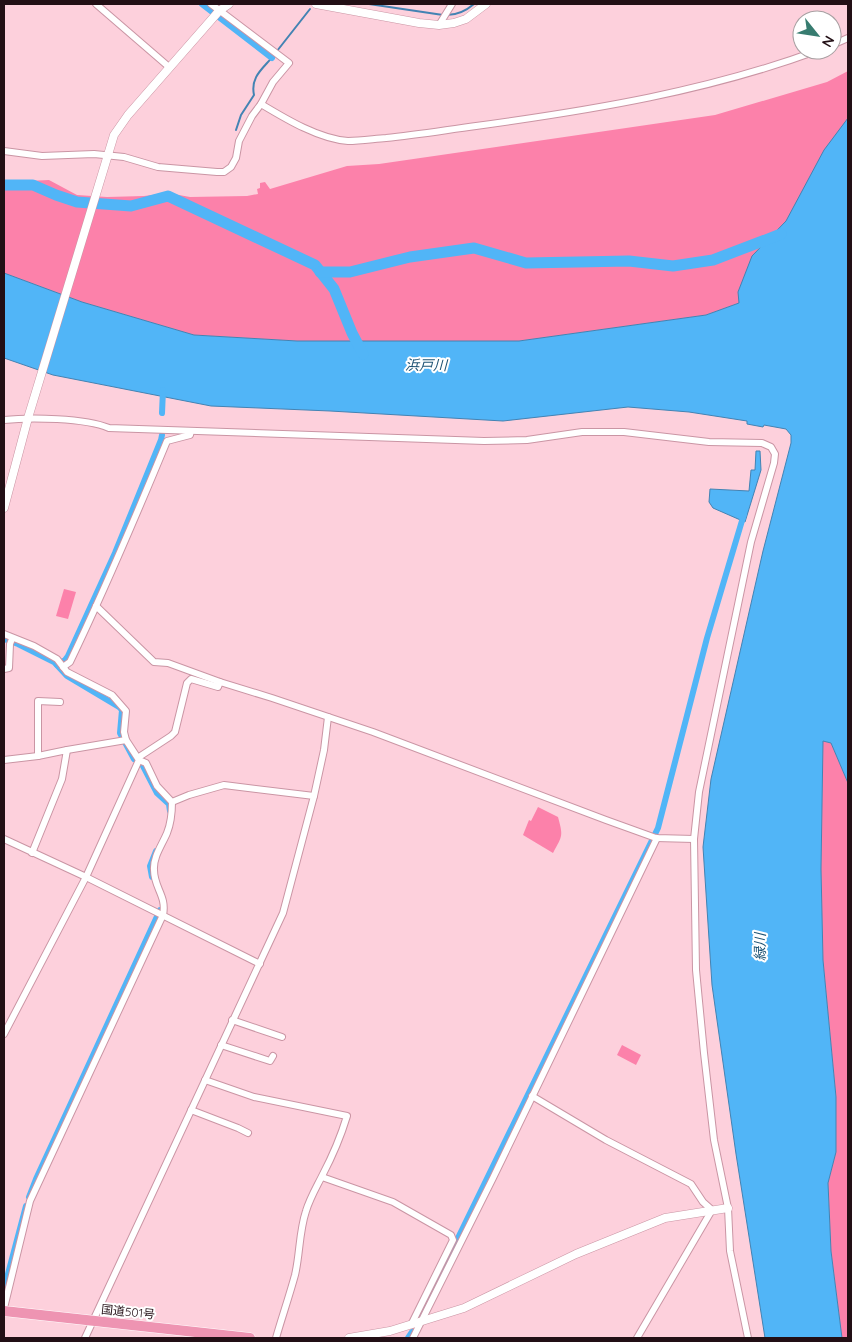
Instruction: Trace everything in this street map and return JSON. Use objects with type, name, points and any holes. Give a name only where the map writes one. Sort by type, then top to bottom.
[{"type":"highway","name":"国道501号","points":[[4,1310],[250,1338]]},
{"type":"street","points":[[96,4],[169,67]]},
{"type":"street","points":[[4,151],[42,156],[107,155],[124,157],[158,166],[224,172],[231,167],[236,158],[239,141],[252,116],[273,82],[289,63],[210,4]]},
{"type":"street","points":[[4,508],[29,415],[114,135],[120,125],[169,67],[213,17],[229,4]]},
{"type":"street","points":[[316,4],[438,25],[454,24],[466,19],[486,4]]},
{"type":"street","points":[[438,25],[452,4]]},
{"type":"street","points":[[261,104],[281,116],[325,136],[347,141],[392,137],[635,102],[741,76],[792,60]]},
{"type":"street","points":[[4,420],[29,415],[97,423],[109,428],[476,441],[527,440],[582,432],[624,432],[710,442],[762,443],[771,447],[775,454],[774,464],[751,542],[699,792],[694,839],[696,970],[703,1044],[714,1140],[728,1208],[730,1251],[748,1338]]},
{"type":"street","points":[[61,664],[70,662],[122,549],[167,441],[190,435],[191,431]]},
{"type":"street","points":[[96,606],[152,661],[168,663],[328,717],[654,837],[694,839]]},
{"type":"street","points":[[4,634],[11,641],[34,646],[61,664],[67,672],[112,695],[124,706],[126,711],[124,740],[139,758],[146,763],[157,786],[172,802],[172,819],[156,856],[153,869],[165,906],[30,1202],[4,1310]]},
{"type":"street","points":[[4,669],[9,668],[11,641]]},
{"type":"street","points":[[4,1034],[86,877],[139,758],[175,732],[187,683],[191,679],[218,687],[220,682]]},
{"type":"street","points":[[38,756],[38,701],[57,704]]},
{"type":"street","points":[[85,1338],[283,914],[314,796],[324,750],[328,717]]},
{"type":"street","points":[[4,760],[38,756],[124,740]]},
{"type":"street","points":[[32,853],[62,779],[67,750]]},
{"type":"street","points":[[172,802],[224,785],[314,796]]},
{"type":"street","points":[[413,1338],[493,1178],[654,837]]},
{"type":"street","points":[[4,839],[86,877],[260,964]]},
{"type":"street","points":[[232,1020],[282,1037]]},
{"type":"street","points":[[221,1044],[270,1061],[273,1056]]},
{"type":"street","points":[[205,1080],[254,1097],[347,1116],[343,1130],[322,1177],[311,1194],[302,1222],[295,1275],[276,1338]]},
{"type":"street","points":[[532,1096],[606,1140],[691,1184],[703,1202],[712,1210]]},
{"type":"street","points":[[191,1110],[248,1133]]},
{"type":"street","points":[[322,1177],[393,1202],[451,1235],[453,1240],[411,1325]]},
{"type":"street","points":[[349,1338],[390,1331],[464,1308],[576,1254],[665,1218],[728,1208]]},
{"type":"street","points":[[637,1338],[712,1210]]},
{"type":"shaded area","points":[[848,71],[848,138],[786,221],[753,255],[848,217],[739,303],[706,315],[519,341],[297,341],[194,335],[82,302],[4,273],[4,182],[49,180],[77,195],[107,197],[168,193],[190,197],[247,196],[258,194],[257,189],[260,188],[260,183],[265,182],[270,189],[347,166],[379,164],[715,115],[827,82]]},
{"type":"shaded area","points":[[64,589],[76,592],[68,619],[56,616]]},
{"type":"shaded area","points":[[823,741],[831,743],[848,783],[848,1338],[842,1338],[831,1251],[828,1183],[836,1152],[836,1097],[823,960],[821,869]]},
{"type":"shaded area","points":[[538,807],[558,817],[561,835],[553,853],[523,835],[529,820],[531,821]]},
{"type":"shaded area","points":[[622,1045],[641,1055],[636,1065],[617,1055]]},
{"type":"water","points":[[848,118],[848,783],[831,743],[823,741],[821,869],[823,960],[836,1097],[836,1152],[828,1183],[831,1251],[842,1338],[765,1338],[712,985],[703,847],[711,779],[763,551],[791,443],[791,435],[786,429],[747,424],[747,421],[689,412],[628,407],[503,421],[211,406],[53,375],[4,358],[4,273],[82,302],[194,335],[297,341],[519,341],[706,315],[739,303],[738,292],[752,256],[786,221],[824,150]]},
{"type":"water","points":[[756,451],[760,451],[761,470],[745,522],[713,508],[709,502],[710,489],[749,491],[751,470],[755,470]]},
{"type":"waterway","points":[[202,4],[272,58]]},
{"type":"waterway","points":[[369,4],[443,15]]},
{"type":"waterway","points":[[447,15],[462,12],[474,4]]},
{"type":"waterway","points":[[277,51],[310,9]]},
{"type":"waterway","points":[[236,130],[241,115],[254,95],[253,88],[256,77],[274,55]]},
{"type":"waterway","points":[[4,185],[33,185],[77,202],[131,206],[168,196],[315,265],[334,289],[363,354]]},
{"type":"waterway","points":[[320,272],[350,272],[410,257],[474,248],[526,263],[629,261],[673,266],[713,260],[781,234]]},
{"type":"waterway","points":[[162,413],[163,390]]},
{"type":"waterway","points":[[57,665],[68,656],[115,553],[162,435]]},
{"type":"waterway","points":[[420,1316],[658,828],[707,638],[744,514]]},
{"type":"waterway","points":[[4,639],[54,662],[67,676],[119,707],[122,710],[120,733],[134,759]]},
{"type":"waterway","points":[[142,764],[157,793],[169,804],[170,811]]},
{"type":"waterway","points":[[152,877],[150,866],[156,851]]},
{"type":"waterway","points":[[29,1197],[160,910]]},
{"type":"waterway","points":[[4,1289],[26,1206]]},
{"type":"waterway","points":[[408,1338],[412,1332]]},
{"type":"water label","name":"浜戸川","points":[[426,365]]},
{"type":"water label","name":"緑川","points":[[760,947]]}]
